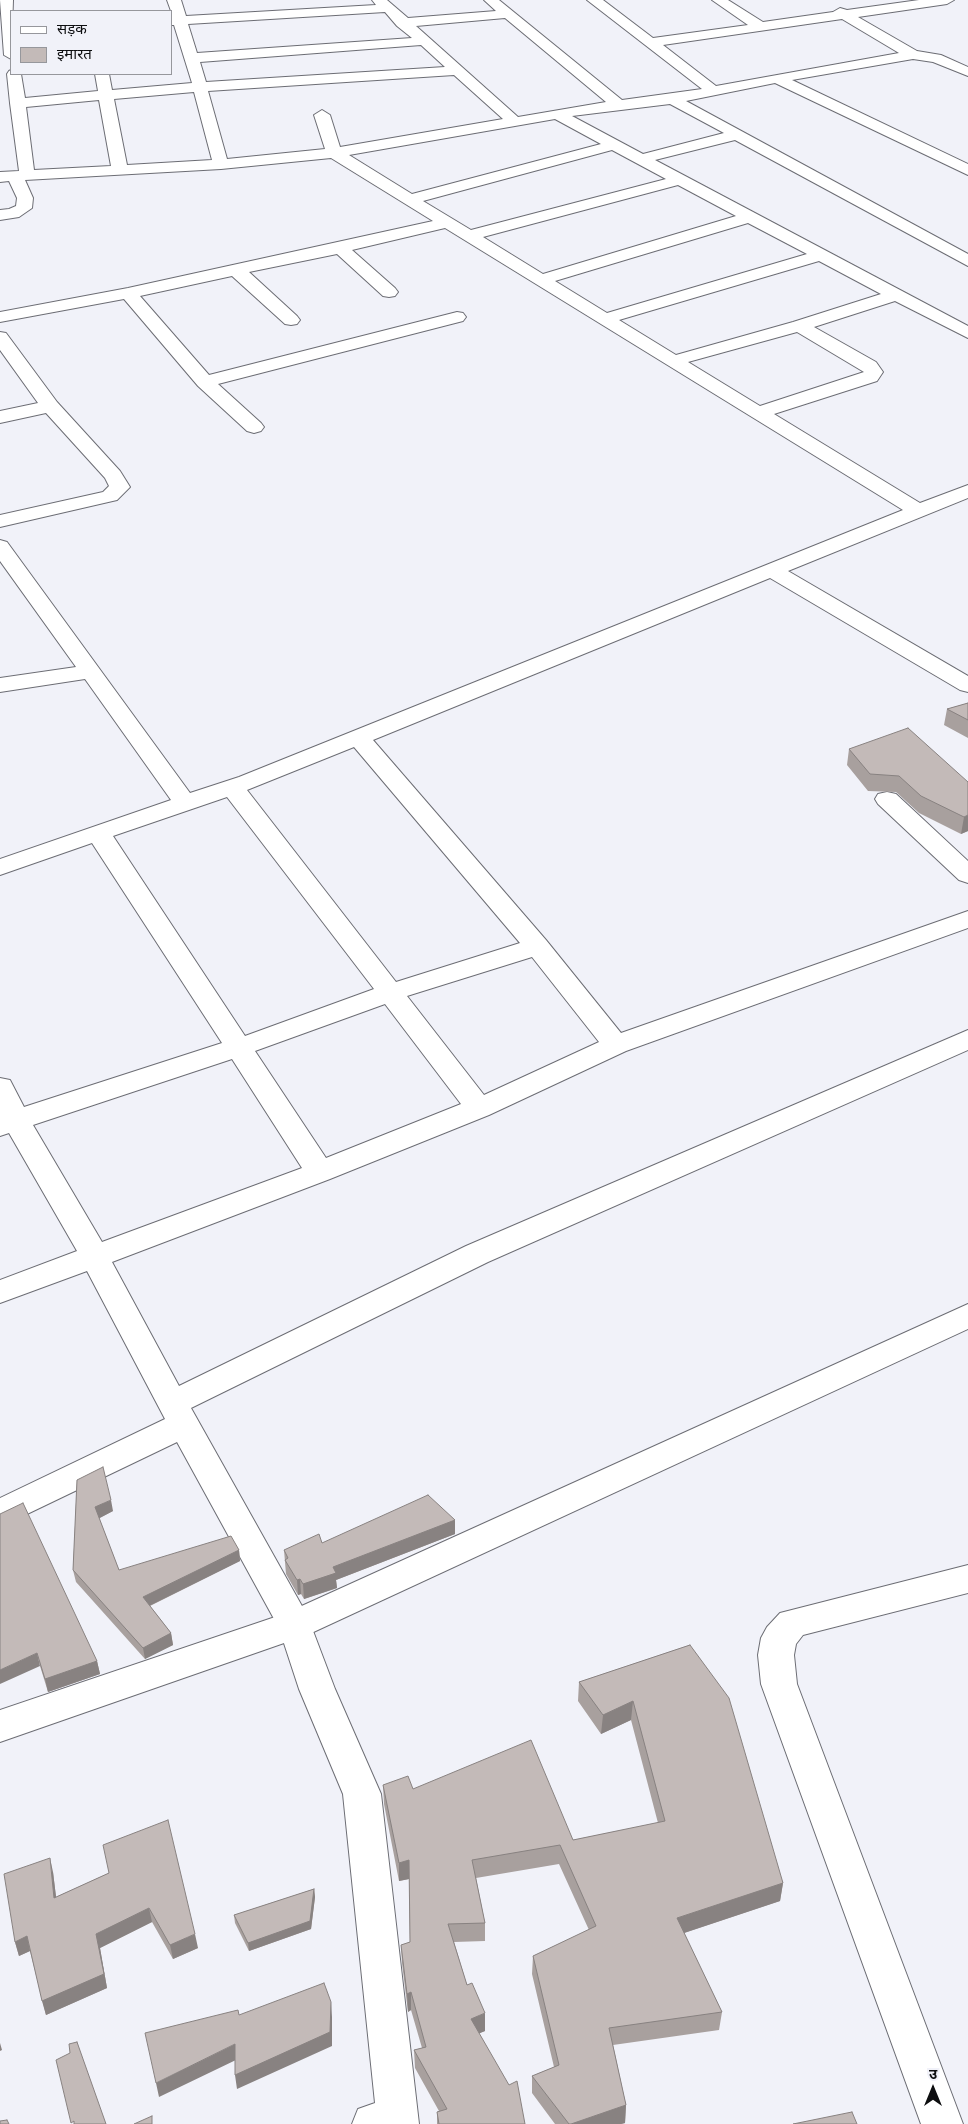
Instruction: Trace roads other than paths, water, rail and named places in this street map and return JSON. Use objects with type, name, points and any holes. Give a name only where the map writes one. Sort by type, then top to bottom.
[{"type":"street","points":[[6,0],[10,32]]},
{"type":"street","points":[[174,0],[176,21],[192,58],[221,164]]},
{"type":"street","points":[[284,0],[289,14]]},
{"type":"street","points":[[491,0],[618,104]]},
{"type":"street","points":[[594,0],[714,91]]},
{"type":"street","points":[[719,0],[759,26]]},
{"type":"street","points":[[650,43],[947,0],[961,8]]},
{"type":"street","points":[[176,21],[324,12],[383,4],[516,123]]},
{"type":"street","points":[[827,5],[913,55]]},
{"type":"street","points":[[324,12],[338,48]]},
{"type":"street","points":[[402,23],[508,14]]},
{"type":"street","points":[[192,58],[423,41]]},
{"type":"street","points":[[14,176],[221,164],[334,153],[618,104],[672,99],[777,78],[913,55],[936,58],[968,72]]},
{"type":"street","points":[[18,102],[200,87],[458,70]]},
{"type":"street","points":[[0,215],[13,214],[24,208],[25,198],[14,176],[18,102],[14,75]]},
{"type":"street","points":[[102,75],[104,95],[120,170]]},
{"type":"street","points":[[777,78],[968,170]]},
{"type":"street","points":[[672,99],[968,261]]},
{"type":"street","points":[[322,115],[334,153],[918,511]]},
{"type":"street","points":[[558,115],[968,333]]},
{"type":"street","points":[[640,159],[736,135]]},
{"type":"street","points":[[408,200],[614,145]]},
{"type":"street","points":[[468,236],[680,180]]},
{"type":"street","points":[[540,280],[750,217]]},
{"type":"street","points":[[0,316],[128,293],[340,248],[446,222]]},
{"type":"street","points":[[340,248],[389,292]]},
{"type":"street","points":[[604,319],[821,255]]},
{"type":"street","points":[[236,270],[291,320]]},
{"type":"street","points":[[128,293],[205,382],[254,427]]},
{"type":"street","points":[[673,362],[799,326],[896,295]]},
{"type":"street","points":[[205,382],[457,317]]},
{"type":"street","points":[[758,413],[845,386],[870,377],[874,372],[869,366],[799,326]]},
{"type":"street","points":[[0,337],[50,406],[113,475],[120,487],[110,496],[0,522]]},
{"type":"street","points":[[0,418],[50,406]]},
{"type":"street","points":[[0,867],[232,787],[968,491]]},
{"type":"street","points":[[0,546],[185,803]]},
{"type":"street","points":[[771,570],[968,685]]},
{"type":"street","points":[[0,685],[90,672]]},
{"type":"street","points":[[358,737],[537,946],[616,1045]]},
{"type":"street","points":[[232,787],[479,1108]]},
{"type":"street","points":[[887,800],[968,876]]},
{"type":"street","points":[[98,833],[240,1047],[320,1172]]},
{"type":"street","points":[[0,1292],[320,1172],[479,1108],[616,1045],[968,919]]},
{"type":"street","points":[[8,1123],[240,1047],[390,992],[537,946]]},
{"type":"street","points":[[0,1513],[178,1414],[478,1254],[968,1039]]},
{"type":"street","points":[[0,1087],[8,1123],[95,1257],[178,1414],[294,1625],[317,1689],[362,1794],[389,2121]]},
{"type":"street","points":[[0,1726],[294,1625],[968,1316]]},
{"type":"street","points":[[942,2124],[779,1684],[776,1655],[779,1638],[792,1623],[968,1579]]}]
